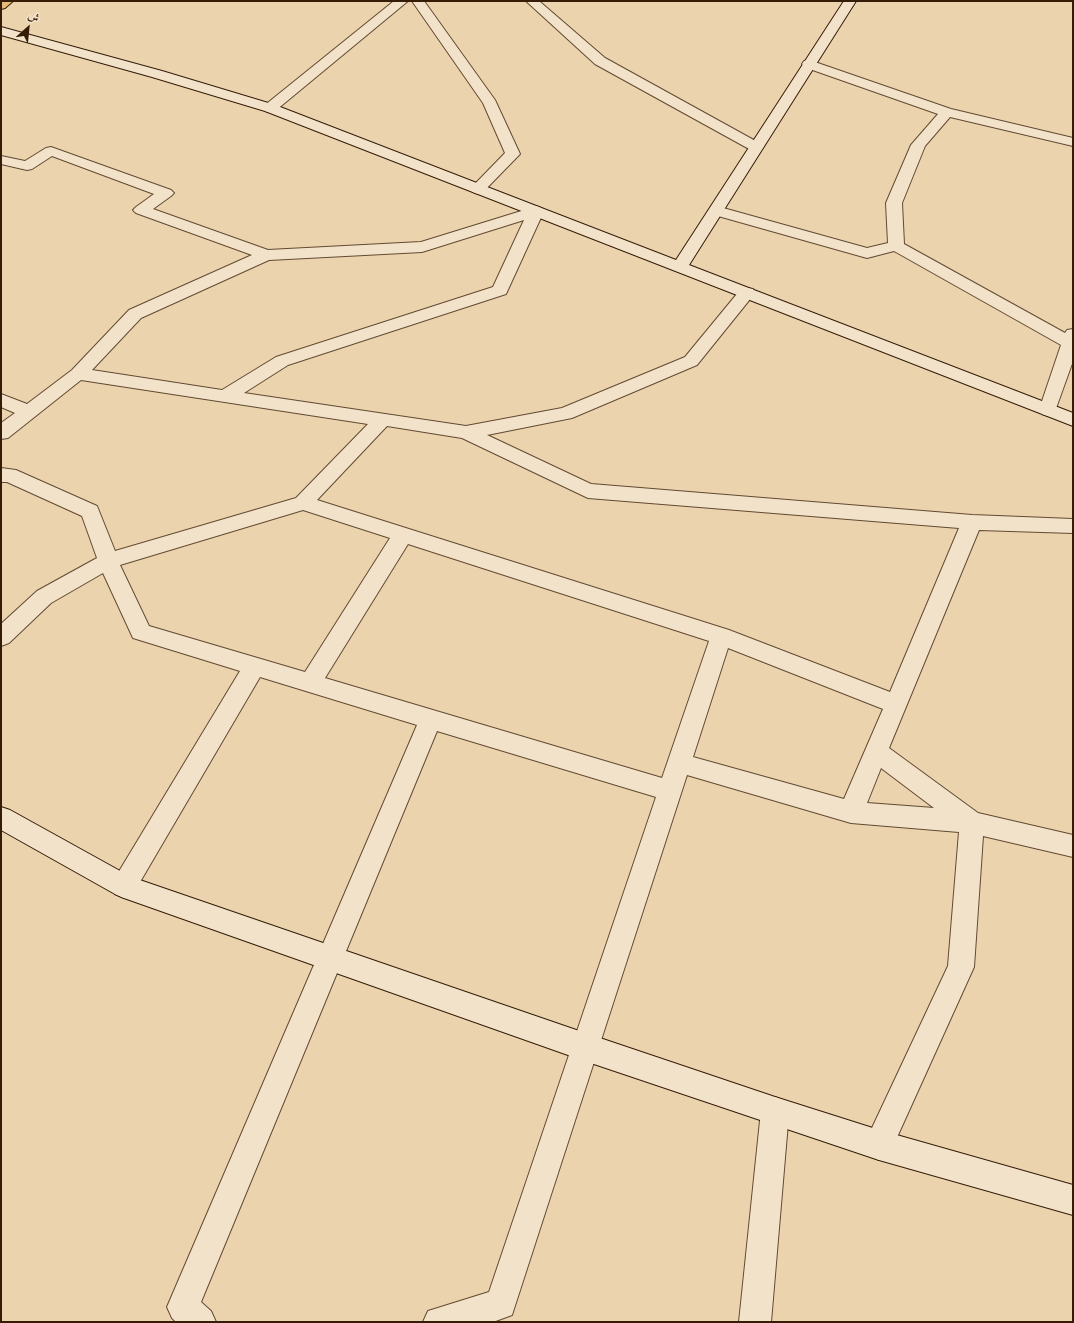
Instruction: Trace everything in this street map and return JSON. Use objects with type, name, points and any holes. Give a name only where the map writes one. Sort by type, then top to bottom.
[{"type":"main road","points":[[1,5],[7,1]]},
{"type":"street","points":[[270,108],[402,1]]},
{"type":"street","points":[[418,1],[490,103],[513,154],[478,189]]},
{"type":"street","points":[[532,1],[600,61],[756,147]]},
{"type":"street","points":[[680,267],[850,1]]},
{"type":"street","points":[[1,31],[157,74],[270,108],[1073,420]]},
{"type":"street","points":[[809,64],[947,112],[1073,142]]},
{"type":"street","points":[[896,246],[894,203],[918,145],[947,112]]},
{"type":"street","points":[[1,160],[27,166],[50,151],[166,193],[141,210],[266,255]]},
{"type":"street","points":[[1,433],[78,374],[135,314],[266,255],[422,247],[536,211]]},
{"type":"street","points":[[225,396],[282,360],[500,290],[536,211]]},
{"type":"street","points":[[716,211],[867,252],[896,246],[1072,338],[1048,410]]},
{"type":"street","points":[[466,432],[566,414],[691,361],[747,294]]},
{"type":"street","points":[[78,374],[466,432],[588,491],[972,522],[1073,526]]},
{"type":"street","points":[[1,400],[28,412]]},
{"type":"street","points":[[1,637],[44,597],[108,561],[303,503],[382,420]]},
{"type":"street","points":[[1,475],[9,475],[90,511],[108,561],[141,632],[669,791]]},
{"type":"street","points":[[303,503],[721,636],[895,704]]},
{"type":"street","points":[[850,812],[972,522]]},
{"type":"street","points":[[311,682],[404,535]]},
{"type":"street","points":[[439,1322],[501,1304],[721,636]]},
{"type":"street","points":[[124,886],[255,666]]},
{"type":"street","points":[[200,1322],[183,1307],[431,719]]},
{"type":"street","points":[[876,751],[972,822]]},
{"type":"street","points":[[679,763],[850,812],[972,822],[1073,846]]},
{"type":"street","points":[[1,818],[124,886],[585,1047],[775,1111],[879,1145],[1073,1200]]},
{"type":"street","points":[[879,1145],[962,967],[972,822]]},
{"type":"street","points":[[755,1322],[775,1111]]}]
